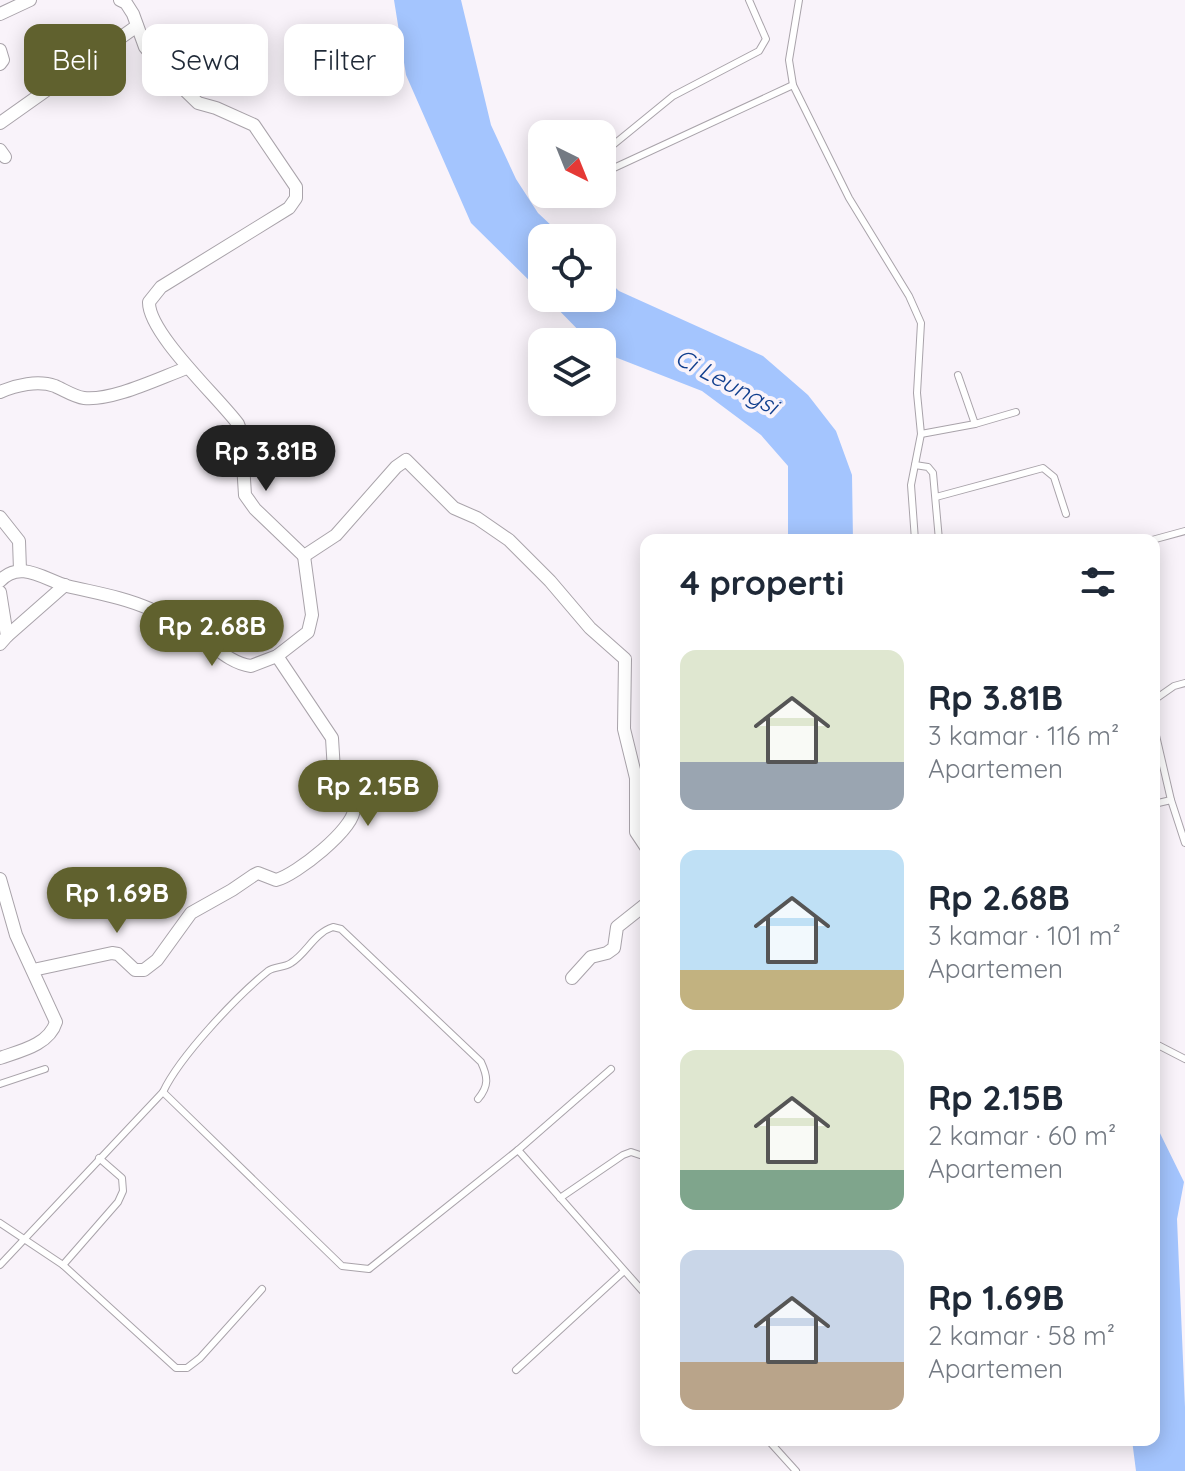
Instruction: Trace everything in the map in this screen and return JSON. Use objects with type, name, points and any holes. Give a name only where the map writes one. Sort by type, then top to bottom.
[{"type":"street","points":[[0,14],[30,0]]},
{"type":"street","points":[[0,581],[12,571],[20,570],[65,585],[111,594],[150,609],[195,633],[243,665],[259,665],[277,656],[301,640],[311,624],[304,556],[255,509],[245,495],[238,424],[187,368],[149,307],[153,294],[289,208],[296,198],[296,187],[254,125],[198,103],[145,47],[126,3],[120,0]]},
{"type":"street","points":[[0,123],[137,26]]},
{"type":"street","points":[[0,50],[3,60],[0,64]]},
{"type":"street","points":[[0,392],[13,386],[50,384],[83,398],[114,393],[187,368]]},
{"type":"street","points":[[304,556],[336,535],[396,467],[406,460],[454,508],[477,518],[509,540],[590,628],[625,659],[624,729],[636,778],[636,832],[640,838]]},
{"type":"street","points":[[0,517],[19,541],[20,570]]},
{"type":"street","points":[[4,640],[65,585]]},
{"type":"street","points":[[0,592],[4,640]]},
{"type":"street","points":[[33,970],[112,953],[118,954],[135,970],[144,970],[157,960],[191,913],[258,873],[276,880],[290,875],[311,860],[352,820],[354,809],[339,786],[334,771],[332,738],[277,656]]},
{"type":"street","points":[[0,879],[16,935],[54,1014],[54,1029],[42,1041],[0,1058]]},
{"type":"street","points":[[572,978],[591,957],[614,948],[617,927],[640,909]]},
{"type":"lane","points":[[616,143],[673,96],[759,51],[766,39],[749,0]]},
{"type":"lane","points":[[799,0],[789,60],[793,85],[849,198],[917,310],[921,323],[917,393],[921,434],[911,501],[914,534]]},
{"type":"lane","points":[[616,167],[793,85]]},
{"type":"lane","points":[[958,375],[975,424]]},
{"type":"lane","points":[[921,434],[975,424],[1016,412]]},
{"type":"lane","points":[[915,465],[928,467],[933,473],[939,534]]},
{"type":"lane","points":[[936,497],[1043,468],[1054,477],[1066,514]]},
{"type":"lane","points":[[1160,538],[1185,531]]},
{"type":"lane","points":[[1160,696],[1185,683]]},
{"type":"lane","points":[[1160,753],[1185,843]]},
{"type":"lane","points":[[1160,803],[1171,800]]},
{"type":"lane","points":[[0,1265],[163,1092],[204,1036],[261,978],[271,969],[292,963],[320,934],[333,927],[341,929],[481,1062],[487,1081],[486,1089],[478,1099]]},
{"type":"lane","points":[[1160,1046],[1185,1059]]},
{"type":"lane","points":[[0,1084],[45,1069]]},
{"type":"lane","points":[[163,1092],[342,1266],[369,1269],[518,1150],[611,1069]]},
{"type":"lane","points":[[518,1150],[640,1288]]},
{"type":"lane","points":[[560,1198],[623,1155],[631,1152],[640,1155]]},
{"type":"lane","points":[[63,1265],[118,1202],[123,1191],[122,1178],[99,1158]]},
{"type":"lane","points":[[0,1223],[63,1265],[176,1368],[187,1368],[200,1358],[262,1289]]},
{"type":"lane","points":[[516,1370],[624,1271]]},
{"type":"lane","points":[[773,1446],[796,1471]]},
{"type":"water","points":[[394,0],[461,0],[491,125],[528,198],[528,208],[535,208],[550,224],[528,224],[528,279],[471,223],[406,75],[404,24],[398,24]]},
{"type":"water","name":"Ci Leungsi","points":[[616,288],[763,356],[808,395],[836,431],[852,475],[853,534],[788,534],[788,466],[761,435],[702,391],[616,357],[616,328],[576,328],[561,312],[616,312]]},
{"type":"water","points":[[1160,1133],[1184,1182],[1177,1219],[1185,1471],[1136,1471],[1133,1446],[1160,1446]]}]
